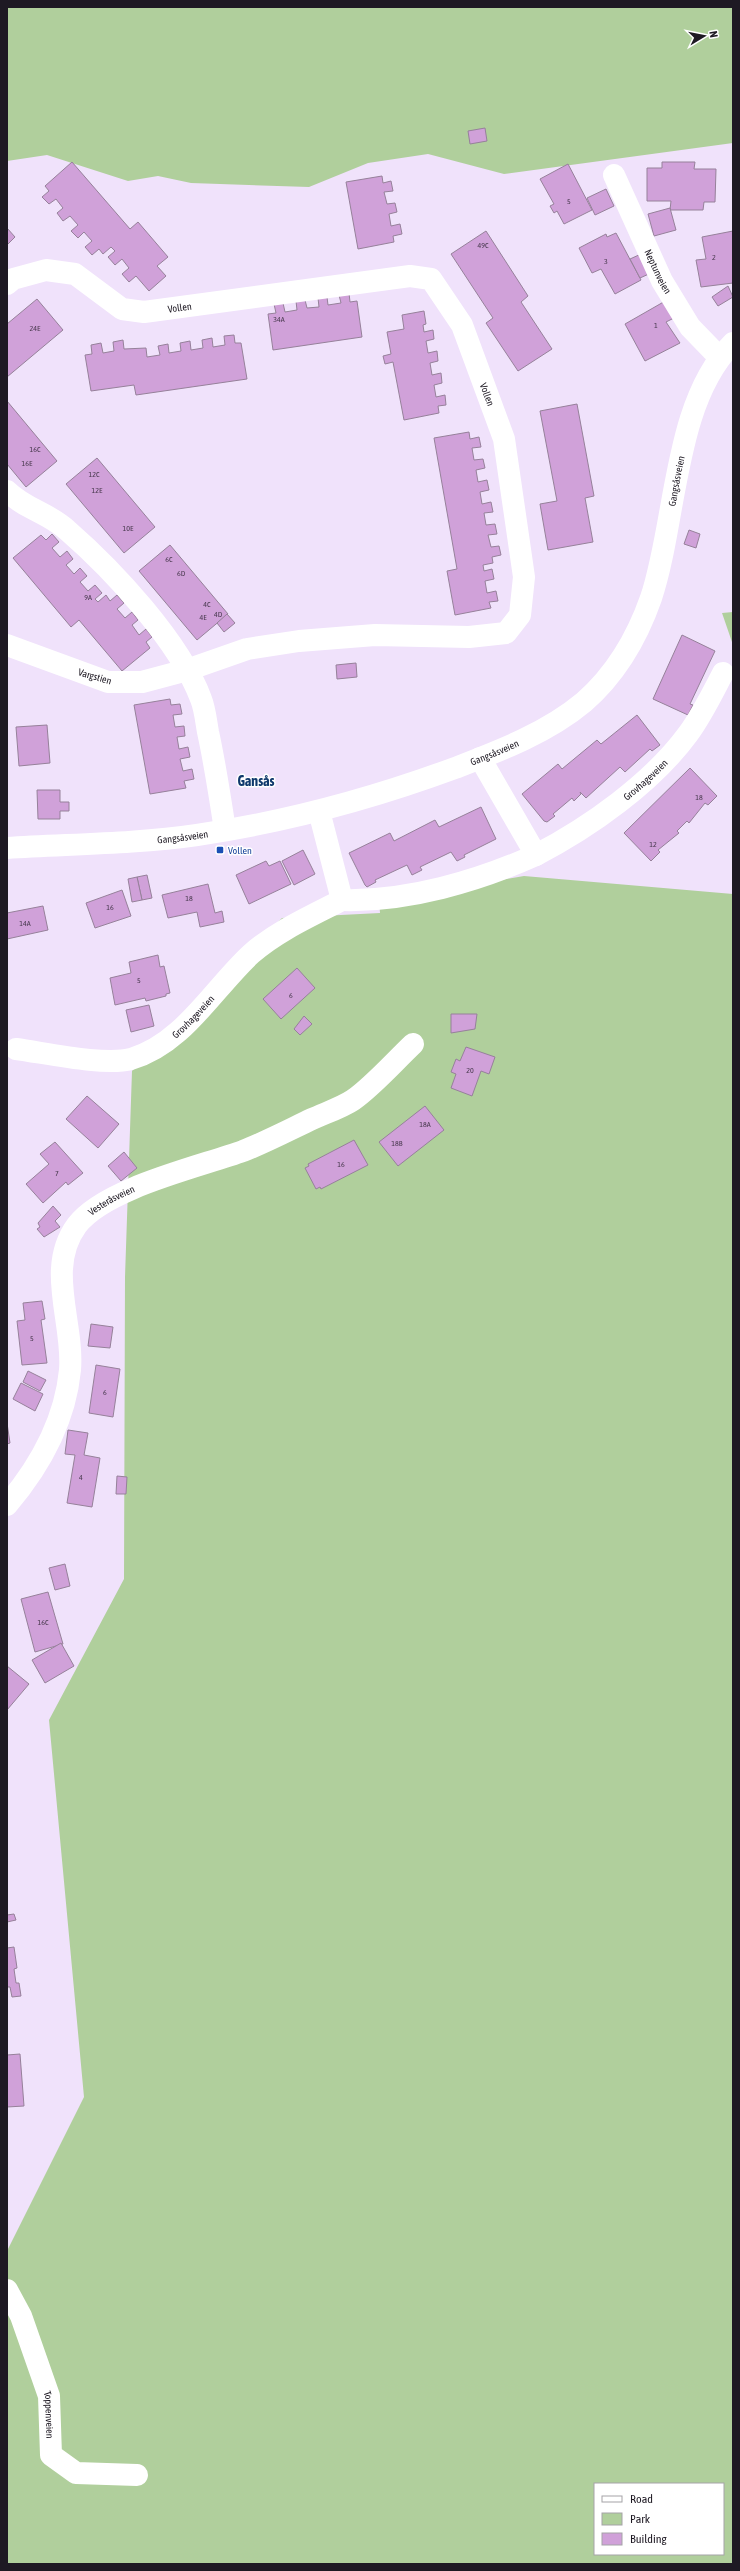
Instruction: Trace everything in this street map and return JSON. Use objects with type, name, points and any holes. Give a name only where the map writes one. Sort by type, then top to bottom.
[{"type":"street","name":"Neptunveien","points":[[614,175],[662,280],[690,327],[726,350]]},
{"type":"street","name":"Vollen","points":[[7,284],[13,279],[46,270],[76,274],[122,309],[144,312],[238,298],[410,276],[431,279],[462,325],[504,439],[516,510],[524,577],[520,615],[506,633],[469,637],[375,635],[299,641],[247,649],[187,670]]},
{"type":"street","name":"Gangsåsveien","points":[[7,848],[149,839],[225,830],[319,811],[421,780],[480,758],[541,730],[583,703],[605,681],[633,641],[645,616],[661,562],[680,455],[701,392],[726,350]]},
{"type":"street","points":[[7,491],[19,503],[63,526],[82,543],[119,580],[151,619],[187,670],[202,700],[225,830]]},
{"type":"street","name":"Vargstien","points":[[7,645],[108,682],[142,682],[187,670]]},
{"type":"street","name":"Grovhageveien","points":[[16,1049],[112,1060],[130,1059],[165,1041],[184,1024],[252,953],[291,927],[342,900],[365,901],[443,887],[506,868],[536,855],[589,824],[664,761],[688,735],[723,673]]},
{"type":"street","points":[[480,758],[536,855]]},
{"type":"street","points":[[319,811],[342,900]]},
{"type":"street","name":"Vesteråsveien","points":[[7,1505],[28,1480],[44,1453],[65,1401],[70,1368],[68,1326],[62,1284],[62,1263],[67,1241],[78,1224],[95,1208],[122,1194],[199,1164],[244,1150],[353,1100],[413,1044]]},
{"type":"street","name":"Toppenveien","points":[[7,2290],[21,2316],[49,2396],[51,2455],[76,2473],[137,2475]]},
{"type":"green space","points":[[7,7],[733,7],[733,143],[504,174],[428,154],[368,163],[309,187],[191,183],[158,176],[128,181],[47,155],[7,161]]},
{"type":"green space","points":[[733,612],[733,645],[722,613]]},
{"type":"green space","points":[[524,876],[733,894],[733,2564],[7,2564],[7,2251],[84,2097],[49,1720],[124,1579],[125,1277],[132,1071],[282,918],[380,913],[379,900]]},
{"type":"building","points":[[485,128],[487,141],[470,144],[468,131]]},
{"type":"building","points":[[72,162],[130,229],[138,222],[168,257],[157,266],[166,276],[149,291],[136,276],[129,282],[122,274],[129,268],[122,259],[115,265],[108,257],[115,251],[111,247],[103,254],[99,249],[92,255],[85,247],[92,241],[84,232],[78,238],[71,231],[78,225],[70,216],[63,221],[57,213],[63,208],[56,199],[49,204],[42,197],[49,191],[45,186]]},
{"type":"building","points":[[662,162],[695,162],[694,169],[716,169],[715,202],[704,202],[703,210],[670,210],[671,201],[647,201],[647,168],[662,168]]},
{"type":"building","points":[[568,164],[592,210],[564,224],[557,211],[554,213],[550,206],[554,204],[540,179]]},
{"type":"building","points":[[382,176],[383,183],[391,181],[393,191],[384,192],[387,204],[395,203],[397,212],[389,214],[391,226],[400,224],[402,234],[393,236],[394,242],[358,249],[346,182]]},
{"type":"building","points":[[606,189],[614,206],[595,215],[587,198]]},
{"type":"building","points":[[670,208],[676,230],[654,236],[648,214]]},
{"type":"building","points":[[7,228],[15,237],[7,245]]},
{"type":"building","points":[[486,231],[528,296],[521,302],[552,349],[518,371],[486,323],[493,318],[451,254]]},
{"type":"building","points":[[733,231],[733,283],[701,287],[696,260],[706,259],[702,237]]},
{"type":"building","points":[[616,233],[641,280],[615,294],[601,269],[592,273],[579,248],[606,234],[607,237]]},
{"type":"building","points":[[641,254],[651,273],[640,278],[630,259]]},
{"type":"building","points":[[728,286],[733,297],[718,306],[712,297]]},
{"type":"building","points":[[349,293],[350,302],[357,301],[362,337],[273,350],[268,314],[276,313],[274,304],[283,303],[285,312],[297,310],[296,301],[305,300],[307,308],[319,307],[318,298],[327,297],[328,305],[341,303],[339,295]]},
{"type":"building","points":[[37,299],[63,330],[7,377],[7,324]]},
{"type":"building","points":[[667,300],[676,317],[666,322],[680,343],[645,361],[625,324]]},
{"type":"building","points":[[424,311],[426,324],[423,325],[424,332],[433,330],[434,339],[426,341],[428,353],[437,351],[438,361],[430,363],[432,375],[441,373],[442,383],[434,385],[436,397],[445,395],[446,405],[438,406],[439,413],[404,420],[393,362],[385,364],[383,356],[391,354],[387,332],[404,329],[402,315]]},
{"type":"building","points":[[234,335],[235,343],[241,343],[247,379],[136,395],[134,385],[91,391],[85,355],[92,354],[91,345],[101,343],[103,353],[114,351],[113,342],[123,340],[124,349],[146,348],[147,357],[160,355],[158,346],[168,344],[169,353],[181,351],[180,343],[190,341],[191,350],[203,348],[202,340],[212,338],[213,347],[225,345],[224,336]]},
{"type":"building","points":[[7,401],[57,461],[26,487],[7,464]]},
{"type":"building","points":[[577,404],[594,496],[585,498],[593,542],[548,550],[540,504],[557,501],[540,411]]},
{"type":"building","points":[[469,432],[470,439],[479,437],[481,447],[472,448],[474,460],[483,459],[485,468],[476,470],[478,482],[487,480],[489,490],[480,492],[482,504],[491,502],[493,512],[484,513],[486,525],[495,524],[497,534],[488,535],[491,547],[499,546],[501,555],[492,557],[493,563],[483,565],[484,571],[492,569],[494,579],[485,581],[487,593],[496,591],[498,601],[489,602],[491,608],[455,615],[447,571],[457,569],[434,438]]},
{"type":"building","points":[[97,458],[155,527],[124,553],[66,484]]},
{"type":"building","points":[[689,530],[700,534],[696,548],[684,544]]},
{"type":"building","points":[[52,534],[59,542],[52,548],[60,557],[67,551],[73,559],[66,565],[74,574],[80,568],[87,576],[80,582],[88,591],[95,585],[102,593],[95,599],[98,602],[106,595],[110,601],[117,595],[124,603],[117,609],[125,618],[132,612],[138,620],[132,625],[139,635],[146,629],[152,637],[146,642],[150,648],[122,671],[79,620],[71,627],[13,558],[41,535],[46,540]]},
{"type":"building","points":[[170,545],[228,614],[197,640],[139,571]]},
{"type":"building","points":[[227,614],[235,623],[224,632],[217,623]]},
{"type":"building","points":[[682,635],[715,651],[690,704],[693,705],[688,715],[653,699]]},
{"type":"building","points":[[356,663],[357,677],[337,679],[336,665]]},
{"type":"building","points":[[170,699],[171,705],[180,704],[182,714],[173,715],[175,727],[184,726],[185,736],[177,737],[179,749],[188,747],[190,757],[180,759],[183,771],[192,769],[194,779],[184,781],[186,788],[150,794],[134,705]]},
{"type":"building","points":[[637,715],[660,745],[652,751],[650,749],[625,772],[620,767],[586,798],[580,792],[581,794],[574,801],[572,798],[553,814],[555,816],[547,822],[544,821],[522,794],[558,764],[562,769],[597,740],[601,744]]},
{"type":"building","points":[[47,725],[50,763],[19,766],[16,727]]},
{"type":"building","points":[[690,768],[717,796],[708,805],[705,803],[689,823],[687,821],[677,831],[679,833],[658,850],[660,852],[651,861],[624,833]]},
{"type":"building","points":[[37,790],[60,790],[60,802],[69,802],[69,811],[60,811],[60,819],[38,819]]},
{"type":"building","points":[[481,807],[496,839],[464,855],[465,857],[457,861],[451,852],[420,867],[422,870],[412,875],[407,865],[375,880],[376,882],[367,887],[349,853],[390,833],[394,841],[435,820],[439,827]]},
{"type":"building","points":[[303,850],[315,874],[294,885],[282,861]]},
{"type":"building","points":[[266,861],[269,866],[280,861],[291,884],[249,904],[236,875]]},
{"type":"building","points":[[147,875],[152,898],[142,900],[137,877]]},
{"type":"building","points":[[137,877],[142,900],[132,902],[128,879]]},
{"type":"building","points":[[208,884],[215,913],[222,911],[224,922],[200,927],[197,912],[168,918],[162,895]]},
{"type":"building","points":[[122,890],[131,916],[95,928],[86,903]]},
{"type":"building","points":[[43,906],[48,930],[7,939],[7,913]]},
{"type":"building","points":[[158,955],[160,967],[164,966],[170,993],[166,994],[166,996],[146,1001],[145,998],[115,1005],[110,978],[131,973],[129,962]]},
{"type":"building","points":[[297,968],[315,988],[281,1019],[263,999]]},
{"type":"building","points":[[149,1005],[154,1026],[131,1032],[126,1010]]},
{"type":"building","points":[[451,1014],[477,1014],[475,1029],[451,1033]]},
{"type":"building","points":[[304,1016],[312,1024],[300,1035],[294,1029]]},
{"type":"building","points":[[466,1047],[495,1057],[489,1074],[481,1071],[472,1096],[451,1088],[456,1074],[451,1072],[456,1059],[460,1061]]},
{"type":"building","points":[[87,1096],[119,1124],[98,1148],[66,1119]]},
{"type":"building","points":[[425,1106],[444,1130],[398,1166],[379,1142]]},
{"type":"building","points":[[354,1140],[368,1165],[321,1189],[320,1187],[316,1189],[305,1168],[309,1166],[308,1164]]},
{"type":"building","points":[[55,1142],[83,1173],[68,1185],[66,1182],[43,1203],[26,1184],[49,1164],[40,1154]]},
{"type":"building","points":[[124,1152],[137,1168],[121,1181],[108,1166]]},
{"type":"building","points":[[53,1206],[61,1215],[55,1221],[60,1227],[44,1237],[37,1229],[40,1227],[38,1223]]},
{"type":"building","points":[[42,1301],[45,1319],[41,1320],[47,1363],[22,1365],[17,1321],[25,1320],[23,1303]]},
{"type":"building","points":[[91,1324],[113,1327],[110,1348],[88,1346]]},
{"type":"building","points":[[96,1365],[120,1369],[113,1417],[89,1413]]},
{"type":"building","points":[[28,1371],[46,1380],[40,1391],[23,1382]]},
{"type":"building","points":[[21,1383],[43,1394],[35,1411],[13,1399]]},
{"type":"building","points":[[7,1423],[10,1443],[7,1444]]},
{"type":"building","points":[[68,1430],[88,1433],[84,1455],[100,1458],[92,1507],[67,1503],[75,1455],[65,1454]]},
{"type":"building","points":[[117,1476],[127,1477],[126,1494],[116,1494]]},
{"type":"building","points":[[65,1564],[70,1586],[55,1590],[49,1568]]},
{"type":"building","points":[[48,1592],[63,1644],[35,1652],[21,1599]]},
{"type":"building","points":[[61,1643],[74,1666],[45,1683],[32,1660]]},
{"type":"building","points":[[7,1666],[29,1684],[7,1710]]},
{"type":"building","points":[[14,1914],[16,1920],[7,1922],[7,1915]]},
{"type":"building","points":[[14,1947],[17,1968],[14,1969],[16,1983],[19,1983],[21,1996],[12,1997],[10,1987],[7,1987],[7,1948]]},
{"type":"building","points":[[20,2054],[24,2106],[7,2107],[7,2055]]},
{"type":"place","name":"Vollen","points":[[220,850]]},
{"type":"district","name":"Gansås","points":[[256,781]]}]
